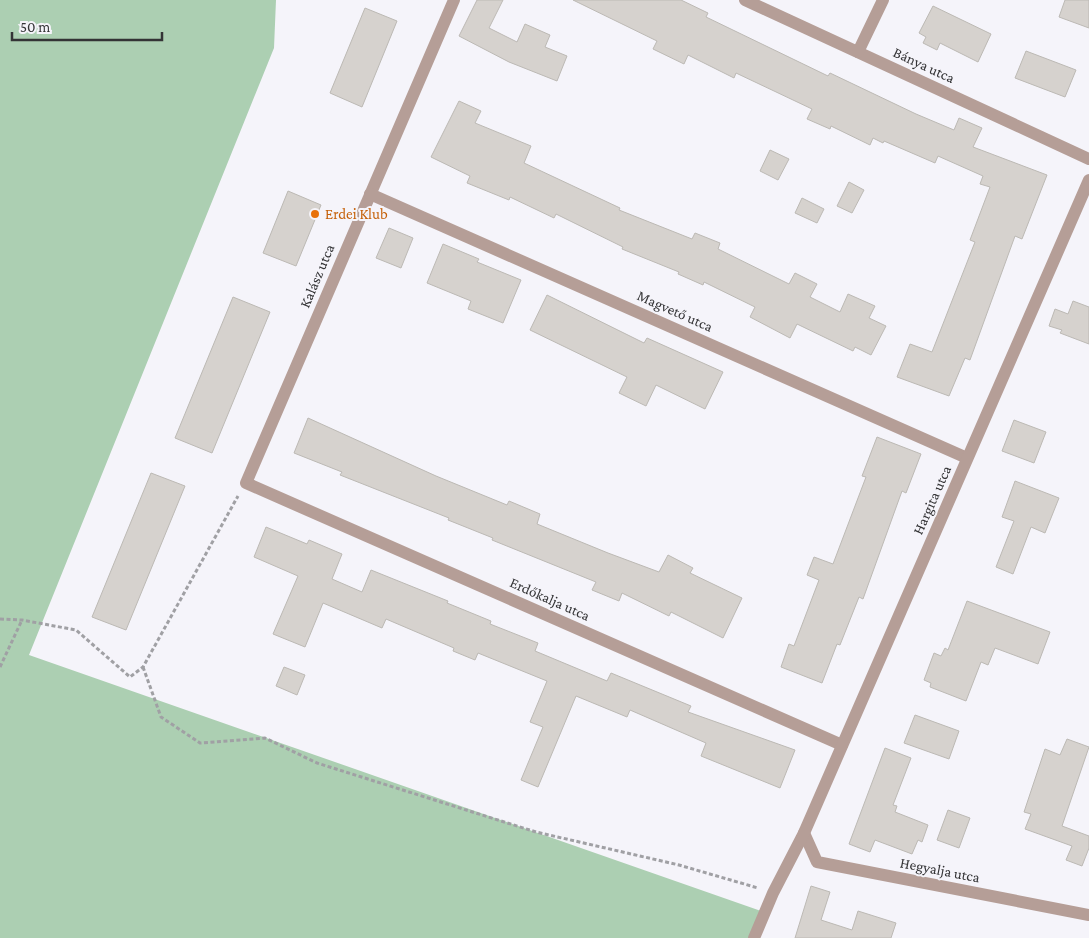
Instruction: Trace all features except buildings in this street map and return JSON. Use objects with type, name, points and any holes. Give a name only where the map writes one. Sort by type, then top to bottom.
[{"type":"street","name":"Kalász utca","points":[[246,483],[454,0]]},
{"type":"street","name":"Bánya utca","points":[[745,0],[1089,158]]},
{"type":"street","points":[[858,52],[883,0]]},
{"type":"street","name":"Hargita utca","points":[[754,938],[773,893],[804,832],[1089,180]]},
{"type":"street","name":"Magvető utca","points":[[370,194],[967,458]]},
{"type":"street","name":"Erdőkalja utca","points":[[246,483],[842,745]]},
{"type":"street","name":"Hegyalja utca","points":[[804,832],[817,862],[1089,915]]},
{"type":"path","points":[[0,619],[22,620],[76,630],[130,677],[143,667],[246,483]]},
{"type":"path","points":[[0,667],[22,620]]},
{"type":"path","points":[[143,667],[160,717],[200,742],[265,738],[317,763],[536,832],[679,865],[773,893]]},
{"type":"green space","points":[[0,0],[276,0],[274,48],[29,655],[761,911],[750,938],[0,938]]},
{"type":"place","name":"Erdei Klub","points":[[315,214]]}]
